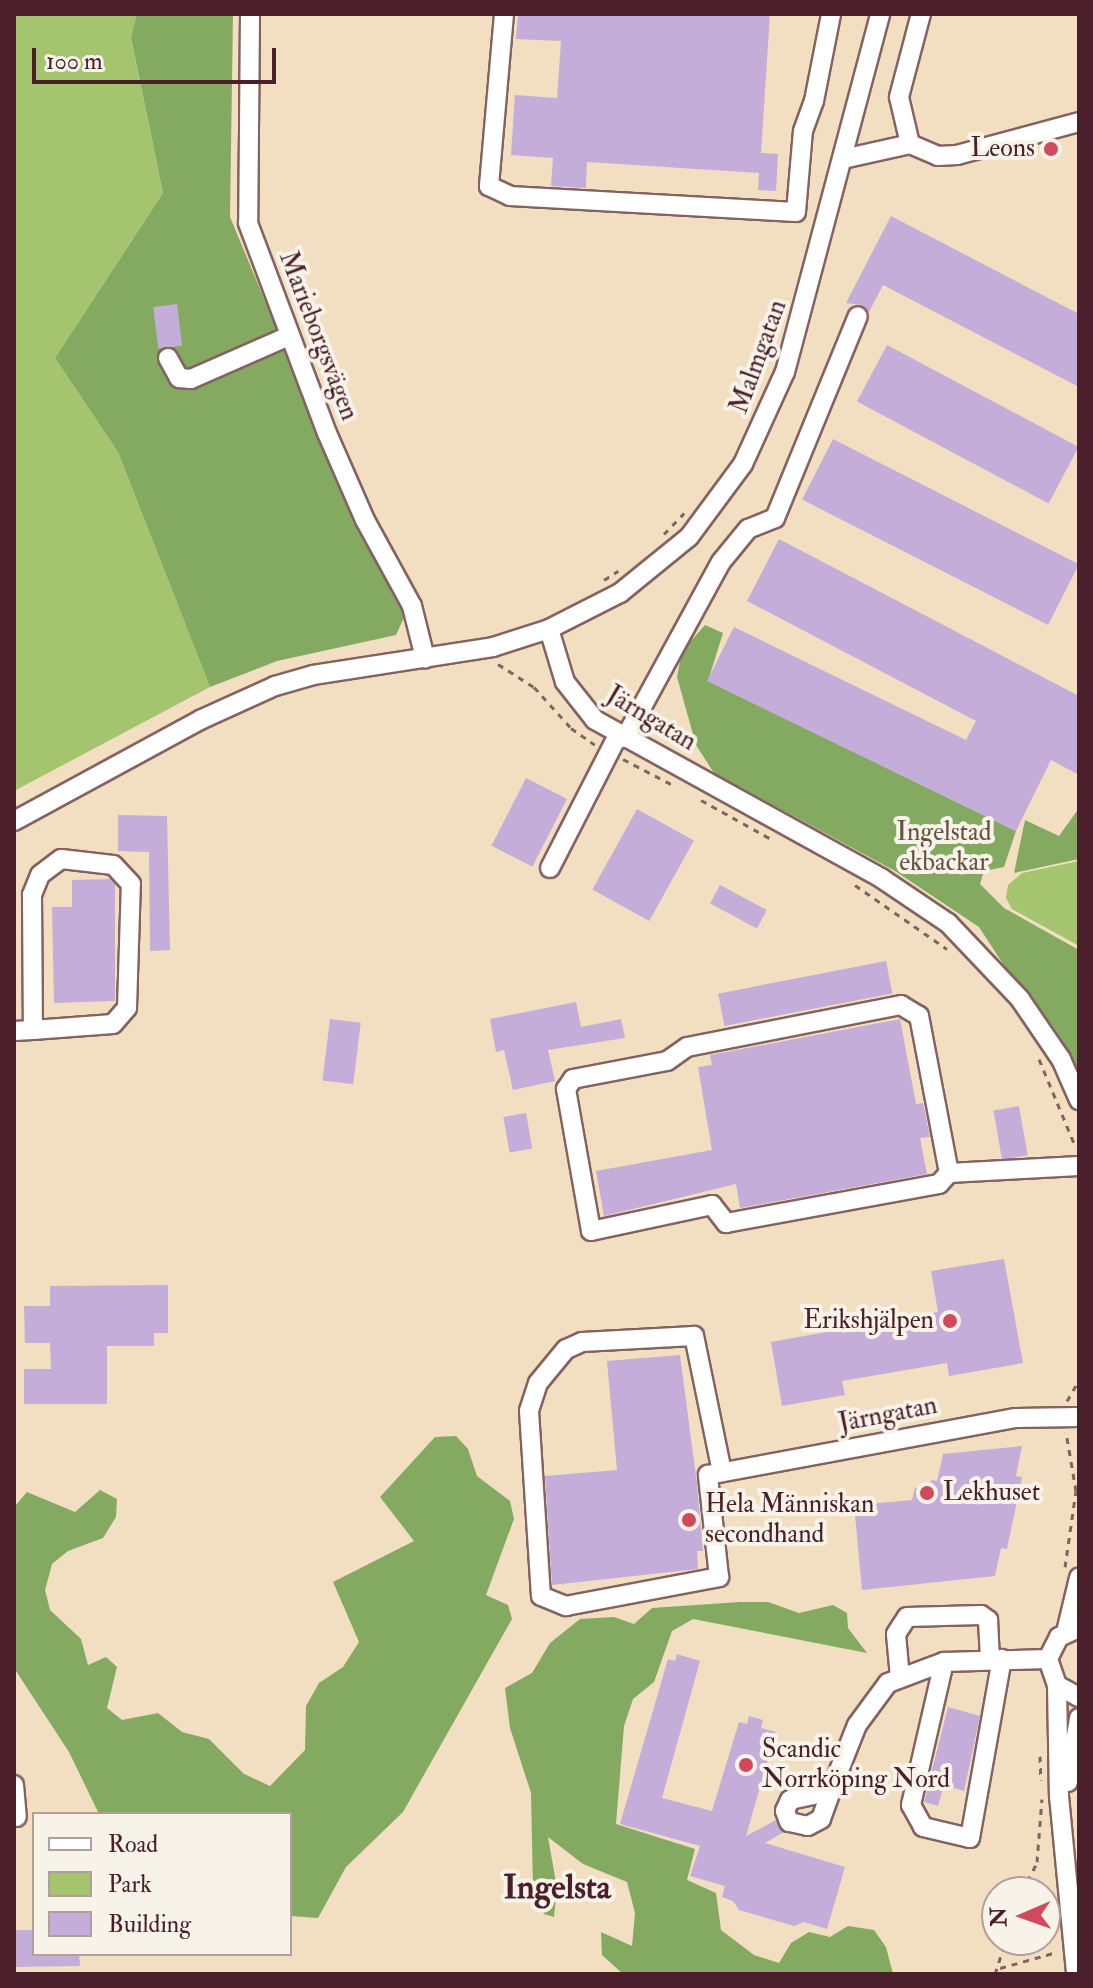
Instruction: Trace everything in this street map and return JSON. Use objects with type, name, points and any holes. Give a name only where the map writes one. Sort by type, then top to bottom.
[{"type":"street","name":"Marieborgsvägen","points":[[250,14],[248,223],[289,336],[365,520],[412,606],[425,658]]},
{"type":"street","points":[[504,14],[489,186],[510,196],[796,212],[803,131],[814,101],[831,14]]},
{"type":"street","name":"Malmgatan","points":[[549,629],[620,593],[657,565],[717,505],[743,464],[785,372],[880,14]]},
{"type":"street","points":[[910,144],[899,97],[921,14]]},
{"type":"street","points":[[843,159],[910,144],[938,156],[957,155],[1079,122]]},
{"type":"street","points":[[550,868],[610,752],[721,562],[748,529],[775,518],[858,316]]},
{"type":"street","points":[[168,358],[179,378],[191,379],[289,336]]},
{"type":"street","points":[[14,821],[200,720],[275,686],[313,675],[493,647],[549,629]]},
{"type":"street","name":"Järngatan","points":[[549,629],[557,662],[575,699],[621,736],[881,878],[948,923],[1020,999],[1061,1059],[1079,1100]]},
{"type":"street","points":[[61,859],[113,865],[131,884],[127,1008],[113,1024],[24,1031],[32,895],[40,875],[61,859]]},
{"type":"street","points":[[949,1173],[919,1016],[901,1005],[687,1047],[667,1061],[573,1079],[566,1089],[591,1231],[712,1205],[726,1223],[939,1184],[949,1173],[1079,1166]]},
{"type":"street","points":[[694,1336],[715,1474],[719,1577],[566,1606],[541,1596],[529,1411],[538,1383],[566,1349],[596,1341],[694,1336]]},
{"type":"street","name":"Järngatan","points":[[715,1474],[1016,1418],[1079,1417]]},
{"type":"street","points":[[1048,1659],[1072,1630],[1079,1578]]},
{"type":"street","points":[[900,1678],[896,1634],[907,1617],[981,1615],[988,1620],[996,1659],[970,1838],[923,1827],[911,1805],[944,1662]]},
{"type":"street","points":[[834,1783],[869,1703],[900,1678],[944,1662],[1048,1659]]},
{"type":"street","points":[[1048,1659],[1057,1685],[1059,1796],[1066,1841],[1076,1974]]},
{"type":"street","points":[[1057,1685],[1079,1697]]},
{"type":"street","points":[[1066,1841],[1071,1749],[1079,1718]]},
{"type":"street","points":[[14,1785],[17,1817]]},
{"type":"path","points":[[657,540],[693,503]]},
{"type":"path","points":[[600,583],[626,565]]},
{"type":"path","points":[[493,647],[499,666],[534,687],[585,740],[674,785]]},
{"type":"path","points":[[687,792],[782,845]]},
{"type":"path","points":[[853,884],[955,956]]},
{"type":"path","points":[[1036,1056],[1079,1159]]},
{"type":"path","points":[[1030,1876],[1037,1862],[1038,1806],[1045,1797]]},
{"type":"path","points":[[995,1974],[1003,1956]]},
{"type":"path","points":[[1000,1968],[1042,1956]]},
{"type":"green space","points":[[14,14],[137,14],[131,39],[163,193],[55,358],[118,452],[210,687],[14,791]]},
{"type":"green space","points":[[137,14],[233,14],[230,217],[357,521],[407,611],[396,635],[277,661],[210,687],[118,452],[55,358],[163,193],[131,38]]},
{"type":"green space","name":"Ingelstad ekbackar","points":[[705,625],[723,633],[708,681],[1016,831],[1004,867],[984,871],[980,884],[1004,908],[1079,950],[1079,1081],[979,927],[895,871],[714,773],[696,745],[677,677],[682,651]]},
{"type":"green space","name":"Ingelstad ekbackar","points":[[1079,808],[1079,859],[1014,873],[1025,820],[1059,836]]},
{"type":"green space","points":[[1079,861],[1079,946],[1012,909],[1006,898],[1008,885],[1022,873]]},
{"type":"green space","points":[[456,1436],[468,1449],[477,1476],[510,1501],[514,1519],[486,1595],[508,1605],[512,1619],[403,1812],[346,1867],[318,1918],[292,1916],[292,1812],[98,1812],[69,1752],[14,1668],[15,1506],[27,1492],[75,1512],[100,1490],[117,1499],[116,1517],[103,1538],[68,1551],[52,1564],[45,1590],[50,1610],[81,1639],[88,1665],[106,1657],[117,1667],[107,1708],[122,1720],[158,1713],[182,1732],[209,1739],[244,1774],[270,1786],[305,1750],[306,1706],[319,1683],[343,1667],[359,1642],[333,1582],[414,1541],[380,1497],[435,1437]]},
{"type":"green space","points":[[768,1602],[799,1613],[833,1605],[847,1613],[848,1628],[867,1653],[693,1619],[672,1631],[654,1682],[633,1699],[624,1726],[616,1824],[695,1849],[687,1880],[716,1893],[721,1930],[754,1955],[779,1963],[791,1943],[809,1932],[830,1937],[848,1926],[874,1930],[886,1947],[893,1974],[623,1974],[602,1955],[601,1932],[632,1946],[635,1913],[627,1882],[583,1864],[548,1837],[557,1888],[554,1917],[544,1914],[533,1888],[531,1793],[510,1728],[505,1688],[532,1673],[550,1643],[580,1619],[614,1617],[634,1624],[652,1608]]},
{"type":"building","points":[[518,14],[770,14],[761,153],[778,154],[776,191],[758,190],[759,173],[587,162],[586,188],[551,186],[553,158],[511,155],[515,95],[557,98],[561,41],[516,39]]},
{"type":"building","points":[[891,216],[1079,314],[1079,387],[883,285],[869,312],[862,305],[846,303]]},
{"type":"building","points":[[177,304],[182,346],[158,349],[153,307]]},
{"type":"building","points":[[887,345],[1079,447],[1049,503],[857,402]]},
{"type":"building","points":[[833,439],[1079,564],[1048,625],[802,500]]},
{"type":"building","points":[[779,539],[1079,696],[1079,775],[1051,760],[1016,831],[707,681],[734,627],[966,740],[976,721],[747,601]]},
{"type":"building","points":[[526,778],[567,799],[532,867],[491,846]]},
{"type":"building","points":[[637,809],[694,841],[649,921],[592,889]]},
{"type":"building","points":[[118,815],[167,816],[170,950],[150,951],[149,852],[118,851]]},
{"type":"building","points":[[110,879],[115,884],[115,1001],[54,1003],[52,907],[72,907],[72,880]]},
{"type":"building","points":[[720,885],[767,910],[757,928],[710,904]]},
{"type":"building","points":[[886,961],[892,993],[724,1026],[718,994]]},
{"type":"building","points":[[576,1002],[581,1027],[621,1019],[625,1038],[548,1050],[555,1081],[513,1090],[504,1050],[496,1052],[490,1019]]},
{"type":"building","points":[[330,1019],[361,1023],[353,1084],[322,1081]]},
{"type":"building","points":[[900,1019],[916,1104],[923,1103],[930,1137],[920,1138],[927,1174],[740,1208],[736,1184],[604,1216],[596,1171],[712,1150],[698,1067],[712,1065],[710,1055]]},
{"type":"building","points":[[1019,1106],[1028,1155],[1002,1160],[993,1111]]},
{"type":"building","points":[[526,1113],[532,1148],[510,1152],[503,1117]]},
{"type":"building","name":"Erikshjälpen","points":[[1004,1259],[1023,1363],[949,1376],[947,1363],[842,1381],[845,1395],[782,1406],[771,1342],[938,1312],[931,1271]]},
{"type":"building","points":[[168,1285],[168,1333],[154,1333],[154,1346],[107,1346],[107,1404],[24,1404],[24,1369],[51,1369],[50,1343],[25,1343],[24,1306],[50,1306],[50,1286]]},
{"type":"building","points":[[680,1355],[703,1551],[697,1551],[698,1569],[552,1585],[545,1476],[617,1470],[607,1361]]},
{"type":"building","points":[[1022,1446],[1016,1476],[1022,1477],[1007,1549],[1001,1548],[995,1576],[862,1590],[855,1515],[869,1514],[869,1504],[912,1500],[915,1488],[928,1490],[931,1480],[937,1481],[943,1454]]},
{"type":"building","name":"Scandic Norrköping Nord","points":[[677,1654],[700,1661],[662,1798],[712,1811],[739,1722],[747,1724],[749,1716],[763,1720],[761,1728],[776,1732],[746,1836],[776,1820],[784,1832],[765,1843],[845,1867],[827,1929],[804,1922],[794,1926],[739,1910],[733,1901],[722,1897],[725,1886],[690,1876],[700,1846],[620,1824],[668,1659],[675,1661]]},
{"type":"building","points":[[948,1707],[980,1716],[964,1791],[944,1785],[938,1806],[924,1802]]},
{"type":"building","points":[[14,1930],[32,1930],[32,1956],[79,1956],[80,1966],[14,1967]]},
{"type":"place","name":"Leons","points":[[1051,149]]},
{"type":"place","name":"Erikshjälpen","points":[[950,1321]]},
{"type":"place","name":"Lekhuset","points":[[927,1493]]},
{"type":"place","name":"Hela Människan secondhand","points":[[689,1520]]},
{"type":"place","name":"Scandic Norrköping Nord","points":[[746,1765]]},
{"type":"district","name":"Ingelsta","points":[[557,1888]]}]
